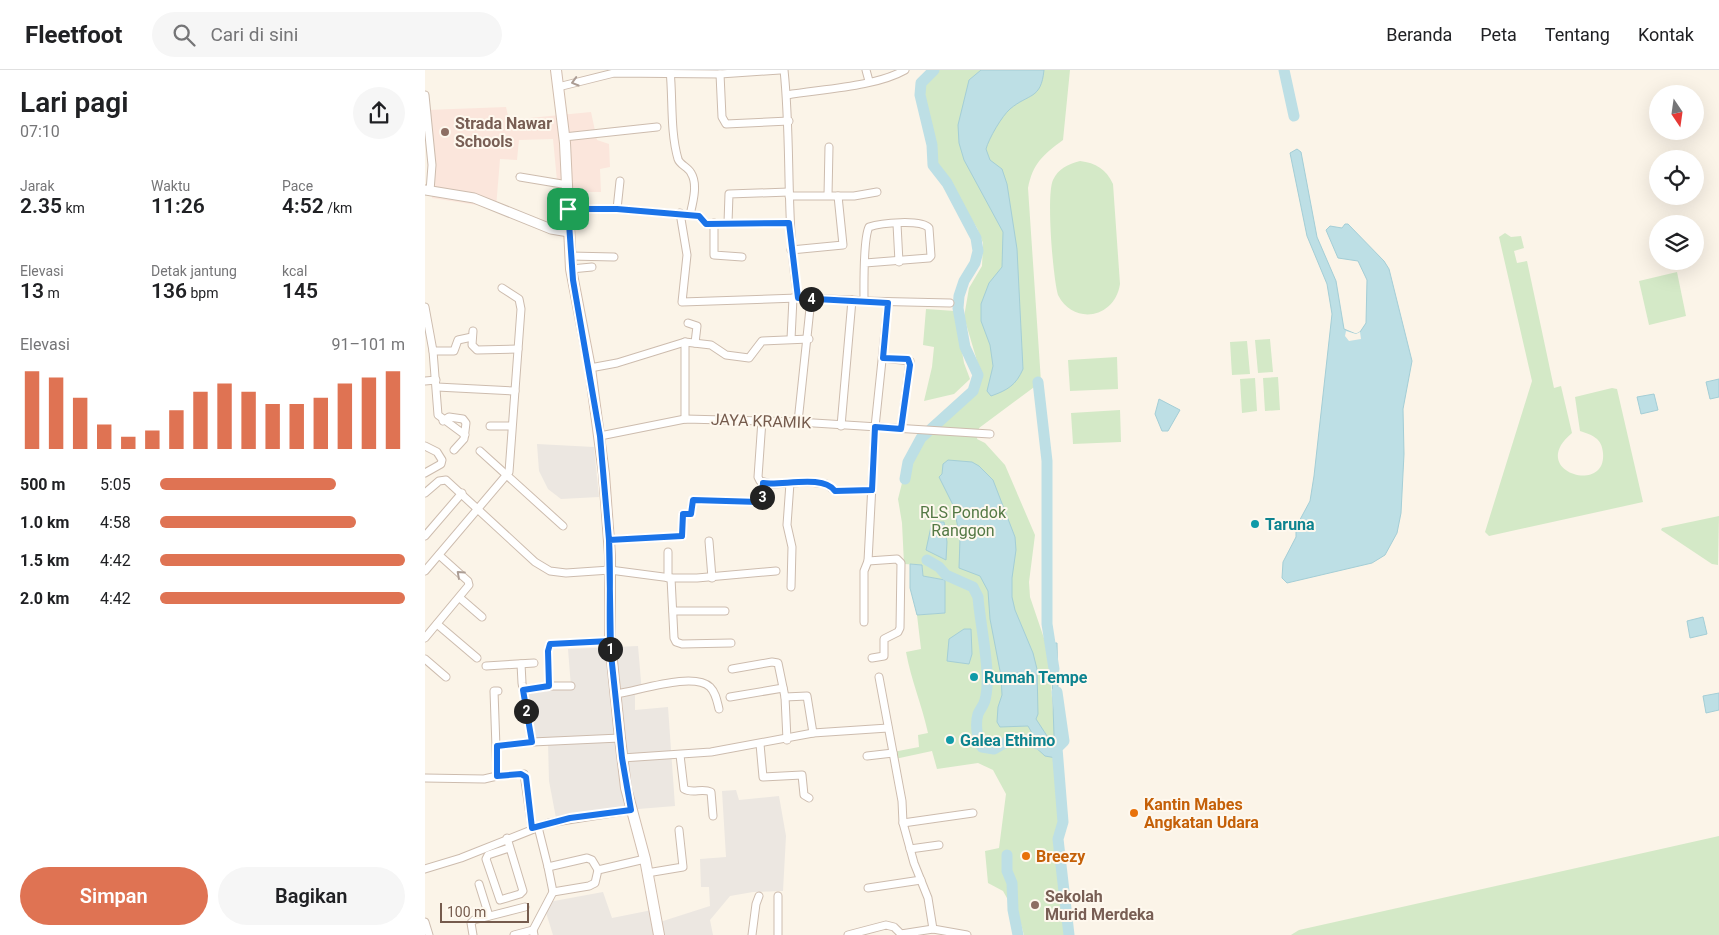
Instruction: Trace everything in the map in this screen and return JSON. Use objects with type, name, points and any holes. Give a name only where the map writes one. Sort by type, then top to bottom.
[{"type":"main road","points":[[556,70],[564,137],[571,269],[590,368],[600,436],[609,540],[610,641],[622,758],[631,810],[645,859],[659,935]]},
{"type":"street","points":[[558,87],[614,73],[670,72],[720,74],[780,70]]},
{"type":"street","points":[[785,70],[789,121],[787,139],[789,223],[795,298],[791,339]]},
{"type":"street","points":[[867,70],[869,82]]},
{"type":"street","points":[[787,95],[869,82],[896,75],[905,70]]},
{"type":"street","points":[[670,72],[674,134],[679,161],[692,174],[694,194],[690,214]]},
{"type":"street","points":[[720,74],[722,117],[726,124],[789,121]]},
{"type":"street","points":[[425,95],[431,165],[428,191],[483,201],[551,229],[569,232]]},
{"type":"street","points":[[564,137],[657,127]]},
{"type":"street","points":[[828,195],[829,148]]},
{"type":"street","points":[[520,177],[567,186]]},
{"type":"street","points":[[617,209],[620,181]]},
{"type":"street","points":[[728,223],[729,194],[838,196],[877,192]]},
{"type":"street","points":[[791,250],[843,245],[838,196]]},
{"type":"street","points":[[568,209],[617,209],[690,214],[699,216],[703,223],[789,223]]},
{"type":"street","points":[[680,213],[687,255],[682,302],[811,298],[888,303],[950,303]]},
{"type":"street","points":[[714,223],[714,256],[741,257]]},
{"type":"street","points":[[864,301],[865,263],[868,229],[872,226],[897,224],[922,223],[928,226],[931,256],[926,259],[865,263]]},
{"type":"street","points":[[897,224],[899,262]]},
{"type":"street","points":[[570,256],[614,257]]},
{"type":"street","points":[[571,269],[593,267]]},
{"type":"street","points":[[425,571],[508,475],[511,466],[511,426],[521,309],[519,299],[502,288]]},
{"type":"street","points":[[798,422],[809,339],[811,298]]},
{"type":"street","points":[[841,426],[852,300]]},
{"type":"street","points":[[864,622],[864,576],[868,561],[875,427],[888,303]]},
{"type":"street","points":[[425,307],[433,351],[436,411],[443,421],[465,435]]},
{"type":"street","points":[[687,323],[697,326],[695,343]]},
{"type":"street","points":[[433,351],[453,351],[458,340],[473,334],[472,345],[477,350],[518,349]]},
{"type":"street","points":[[590,368],[617,363],[685,342],[711,345],[726,355],[749,358],[762,342],[809,339]]},
{"type":"street","points":[[685,342],[685,419]]},
{"type":"street","points":[[883,358],[910,361],[901,429]]},
{"type":"street","points":[[425,381],[515,391]]},
{"type":"street","points":[[443,421],[449,418],[463,419],[466,422],[462,443],[454,450]]},
{"type":"street","name":"JAYA KRAMIK","points":[[600,436],[685,419],[762,420],[841,426],[937,429],[990,434]]},
{"type":"street","points":[[609,540],[682,536],[683,514],[691,514],[693,500],[759,502],[762,499],[763,483],[758,477],[762,420]]},
{"type":"street","points":[[490,426],[511,426]]},
{"type":"street","points":[[425,446],[437,452],[442,460],[441,464],[425,473]]},
{"type":"street","points":[[480,451],[563,526]]},
{"type":"street","points":[[426,491],[444,480],[462,493],[535,562],[550,571],[565,573],[610,570],[669,578],[712,578],[776,570]]},
{"type":"street","points":[[763,483],[826,484],[835,491],[872,490]]},
{"type":"street","points":[[790,483],[787,525],[792,546],[791,587]]},
{"type":"street","points":[[425,536],[462,493]]},
{"type":"street","points":[[709,540],[712,578]]},
{"type":"street","points":[[668,552],[674,638],[678,643],[731,642]]},
{"type":"street","points":[[425,638],[460,598],[469,583],[439,554]]},
{"type":"street","points":[[868,561],[897,559],[901,563],[900,628],[898,632],[884,639],[885,656],[872,658]]},
{"type":"street","points":[[460,598],[482,617]]},
{"type":"street","points":[[673,611],[725,611]]},
{"type":"street","points":[[437,624],[477,658]]},
{"type":"street","points":[[549,686],[548,651],[550,644],[610,641]]},
{"type":"street","points":[[425,658],[446,677]]},
{"type":"street","points":[[732,669],[777,662],[785,697],[787,740]]},
{"type":"street","points":[[486,666],[534,663]]},
{"type":"street","points":[[521,664],[523,690],[532,742]]},
{"type":"street","points":[[879,677],[902,801],[903,823],[910,849],[928,898],[933,928]]},
{"type":"street","points":[[615,694],[640,691],[644,687],[675,682],[702,684],[714,692],[719,709]]},
{"type":"street","points":[[523,690],[549,686],[571,686]]},
{"type":"street","points":[[730,697],[783,688]]},
{"type":"street","points":[[497,776],[494,691],[498,691]]},
{"type":"street","points":[[785,697],[807,696],[813,733]]},
{"type":"street","points":[[622,758],[680,755],[787,740],[813,733],[888,728]]},
{"type":"street","points":[[497,746],[532,742],[620,738]]},
{"type":"street","points":[[760,744],[763,777],[802,775],[804,795],[809,798]]},
{"type":"street","points":[[867,756],[893,753]]},
{"type":"street","points":[[680,755],[683,790],[711,792],[713,816]]},
{"type":"street","points":[[425,778],[484,779],[524,774],[535,828],[548,867],[553,892],[533,932],[514,935]]},
{"type":"street","points":[[425,869],[461,858],[535,828],[570,818],[631,810]]},
{"type":"street","points":[[903,823],[973,813]]},
{"type":"street","points":[[647,873],[683,867],[679,830]]},
{"type":"street","points":[[507,838],[523,891],[520,894],[499,900],[486,859],[489,855],[509,848]]},
{"type":"street","points":[[910,849],[939,844]]},
{"type":"street","points":[[548,867],[587,858],[592,860],[598,870],[597,880],[591,886],[553,892]]},
{"type":"street","points":[[598,870],[645,859]]},
{"type":"street","points":[[868,888],[921,880]]},
{"type":"street","points":[[479,884],[489,916]]},
{"type":"street","points":[[752,935],[756,904],[759,896]]},
{"type":"street","points":[[778,896],[778,935]]},
{"type":"street","points":[[473,935],[472,921],[525,907]]},
{"type":"street","points":[[425,922],[429,935]]},
{"type":"street","points":[[848,935],[886,925],[894,927],[901,934],[933,928],[967,935]]},
{"type":"shaded area","points":[[506,107],[509,120],[591,112],[597,140],[609,144],[610,167],[600,169],[601,192],[585,192],[586,210],[560,212],[553,139],[519,140],[517,160],[500,159],[496,208],[432,198],[431,138],[427,110]]},
{"type":"shaded area","points":[[537,444],[594,447],[599,497],[561,499],[548,489],[539,471]]},
{"type":"shaded area","points":[[638,646],[642,693],[635,695],[635,710],[668,707],[675,806],[590,813],[556,818],[549,781],[548,742],[534,743],[523,689],[571,687],[568,649]]},
{"type":"shaded area","points":[[736,790],[739,800],[779,796],[786,836],[783,891],[753,892],[730,896],[710,920],[713,935],[553,935],[543,903],[603,892],[612,918],[657,909],[660,922],[710,906],[709,887],[701,887],[700,859],[726,857],[722,791]]},
{"type":"green space","name":"RLS Pondok Ranggon","points":[[938,70],[1070,70],[1063,140],[1040,160],[1030,179],[1028,188],[1041,382],[979,428],[977,439],[985,443],[1005,465],[1035,535],[1029,582],[1030,597],[1049,653],[1059,777],[1067,935],[1024,935],[1020,921],[1003,891],[988,883],[985,851],[999,848],[1006,794],[993,770],[978,763],[937,769],[932,751],[895,759],[893,752],[919,747],[918,735],[928,733],[906,652],[921,649],[917,615],[945,613],[945,580],[923,576],[922,565],[904,564],[902,523],[898,499],[903,479],[908,479],[913,459],[923,440],[976,391],[980,371],[964,317],[969,288],[982,266],[983,243],[977,228],[934,160],[934,142],[923,95],[925,84]]},
{"type":"green space","points":[[1080,161],[1091,163],[1100,168],[1107,174],[1113,184],[1120,284],[1117,296],[1110,304],[1102,311],[1093,314],[1083,314],[1074,311],[1065,305],[1058,295],[1052,255],[1050,202],[1053,180],[1064,168]]},
{"type":"green space","points":[[1505,233],[1511,237],[1521,236],[1524,248],[1514,251],[1517,263],[1527,261],[1554,388],[1561,386],[1572,433],[1560,447],[1558,458],[1563,467],[1572,473],[1583,476],[1593,473],[1601,466],[1603,453],[1601,444],[1592,436],[1580,431],[1575,397],[1612,388],[1617,389],[1643,502],[1489,536],[1485,532],[1532,381],[1499,237]]},
{"type":"green space","points":[[1677,272],[1686,316],[1649,325],[1639,281]]},
{"type":"green space","points":[[926,309],[955,311],[964,363],[970,379],[954,394],[924,401],[932,367],[934,347],[923,345]]},
{"type":"green space","points":[[1270,339],[1273,372],[1258,373],[1255,340]]},
{"type":"green space","points":[[1247,341],[1250,374],[1232,375],[1230,342]]},
{"type":"green space","points":[[1117,357],[1118,389],[1070,391],[1068,360]]},
{"type":"green space","points":[[1278,377],[1280,410],[1265,411],[1263,378]]},
{"type":"green space","points":[[1255,378],[1257,411],[1242,413],[1240,379]]},
{"type":"green space","points":[[1120,410],[1121,442],[1073,444],[1071,413]]},
{"type":"green space","points":[[1719,516],[1718,565],[1712,564],[1661,530],[1662,528]]},
{"type":"green space","points":[[1719,836],[1719,935],[1291,935],[1299,930]]},
{"type":"water","points":[[981,70],[1044,70],[1037,91],[1007,112],[993,133],[986,149],[990,160],[1002,169],[1007,184],[1017,249],[1023,369],[1011,386],[991,396],[987,391],[993,366],[990,345],[981,321],[981,304],[989,283],[1002,267],[1003,232],[964,160],[959,143],[958,125],[969,80]]},
{"type":"water","points":[[1297,149],[1301,152],[1317,237],[1336,281],[1344,329],[1356,334],[1360,332],[1366,323],[1367,280],[1358,261],[1338,258],[1326,230],[1330,226],[1342,228],[1345,224],[1348,224],[1384,261],[1389,269],[1412,361],[1403,409],[1404,454],[1401,513],[1397,533],[1385,555],[1372,563],[1287,583],[1282,578],[1283,562],[1296,537],[1296,527],[1310,501],[1332,314],[1327,284],[1307,236],[1290,153]]},
{"type":"water","points":[[1719,379],[1719,397],[1710,399],[1706,382]]},
{"type":"water","points":[[1654,394],[1658,410],[1641,414],[1637,397]]},
{"type":"water","points":[[1159,399],[1180,410],[1168,431],[1162,431],[1155,414]]},
{"type":"water","points":[[948,460],[972,462],[979,466],[993,480],[1015,537],[1016,550],[1012,578],[1012,597],[1037,669],[1038,714],[1036,719],[1049,739],[1054,736],[1051,643],[1057,643],[1059,741],[1063,776],[1059,777],[1056,758],[1045,756],[1033,745],[1036,740],[1028,726],[1000,727],[997,722],[998,707],[1002,695],[1001,676],[990,619],[988,591],[980,576],[959,568],[960,539],[954,507],[939,477],[942,474],[943,464]]},
{"type":"water","points":[[932,522],[944,522],[947,542],[946,560],[926,550]]},
{"type":"water","points":[[910,564],[922,565],[923,576],[945,580],[945,613],[917,615],[910,588]]},
{"type":"water","points":[[1703,617],[1707,634],[1690,638],[1687,621]]},
{"type":"water","points":[[964,629],[971,629],[972,654],[969,664],[947,661],[949,639]]},
{"type":"water","points":[[1719,693],[1719,710],[1706,713],[1703,696]]},
{"type":"pier","points":[[1346,331],[1356,334],[1360,332],[1361,339],[1349,341],[1345,336]]},
{"type":"waterway","points":[[905,479],[908,462],[921,438],[973,391],[978,375],[965,347],[958,308],[959,296],[964,281],[975,263],[978,251],[976,238],[947,183],[933,165],[932,145],[920,95],[921,83],[934,70]]},
{"type":"waterway","points":[[1284,70],[1294,116]]},
{"type":"waterway","points":[[1038,382],[1047,461],[1047,624],[1054,669]]},
{"type":"waterway","points":[[927,560],[939,567],[946,575],[973,587],[978,597],[987,677],[985,700],[978,714],[977,722],[980,744],[982,747],[994,749],[1010,741],[1021,739],[1048,747]]},
{"type":"waterway","points":[[1057,692],[1064,741],[1057,748],[1063,822],[1058,839],[1069,935]]},
{"type":"waterway","points":[[1007,855],[1007,871],[1012,883],[1013,910],[1018,935]]},
{"type":"place","name":"Strada Nawar Schools","points":[[445,132]]},
{"type":"place","name":"Taruna","points":[[1255,524]]},
{"type":"place","name":"Rumah Tempe","points":[[974,677]]},
{"type":"place","name":"Galea Ethimo","points":[[950,740]]},
{"type":"place","name":"Kantin Mabes Angkatan Udara","points":[[1134,813]]},
{"type":"place","name":"Breezy","points":[[1026,856]]},
{"type":"place","name":"Sekolah Murid Merdeka","points":[[1035,905]]},
{"type":"route","points":[[568,209],[573,280],[590,368],[600,436],[609,540],[609,618],[611,654],[622,758],[631,810],[570,818],[532,828],[526,777],[524,774],[497,776],[497,746],[532,742],[523,690],[549,686],[548,646],[550,644],[610,641],[609,618],[610,555],[609,540],[651,540],[667,536],[682,536],[683,514],[691,514],[693,500],[759,502],[762,499],[763,483],[809,482],[829,485],[835,491],[872,490],[875,427],[901,429],[910,365],[908,359],[883,358],[888,303],[798,298],[792,263],[789,223],[706,224],[703,223],[699,216],[676,213],[617,209],[568,209]]}]
